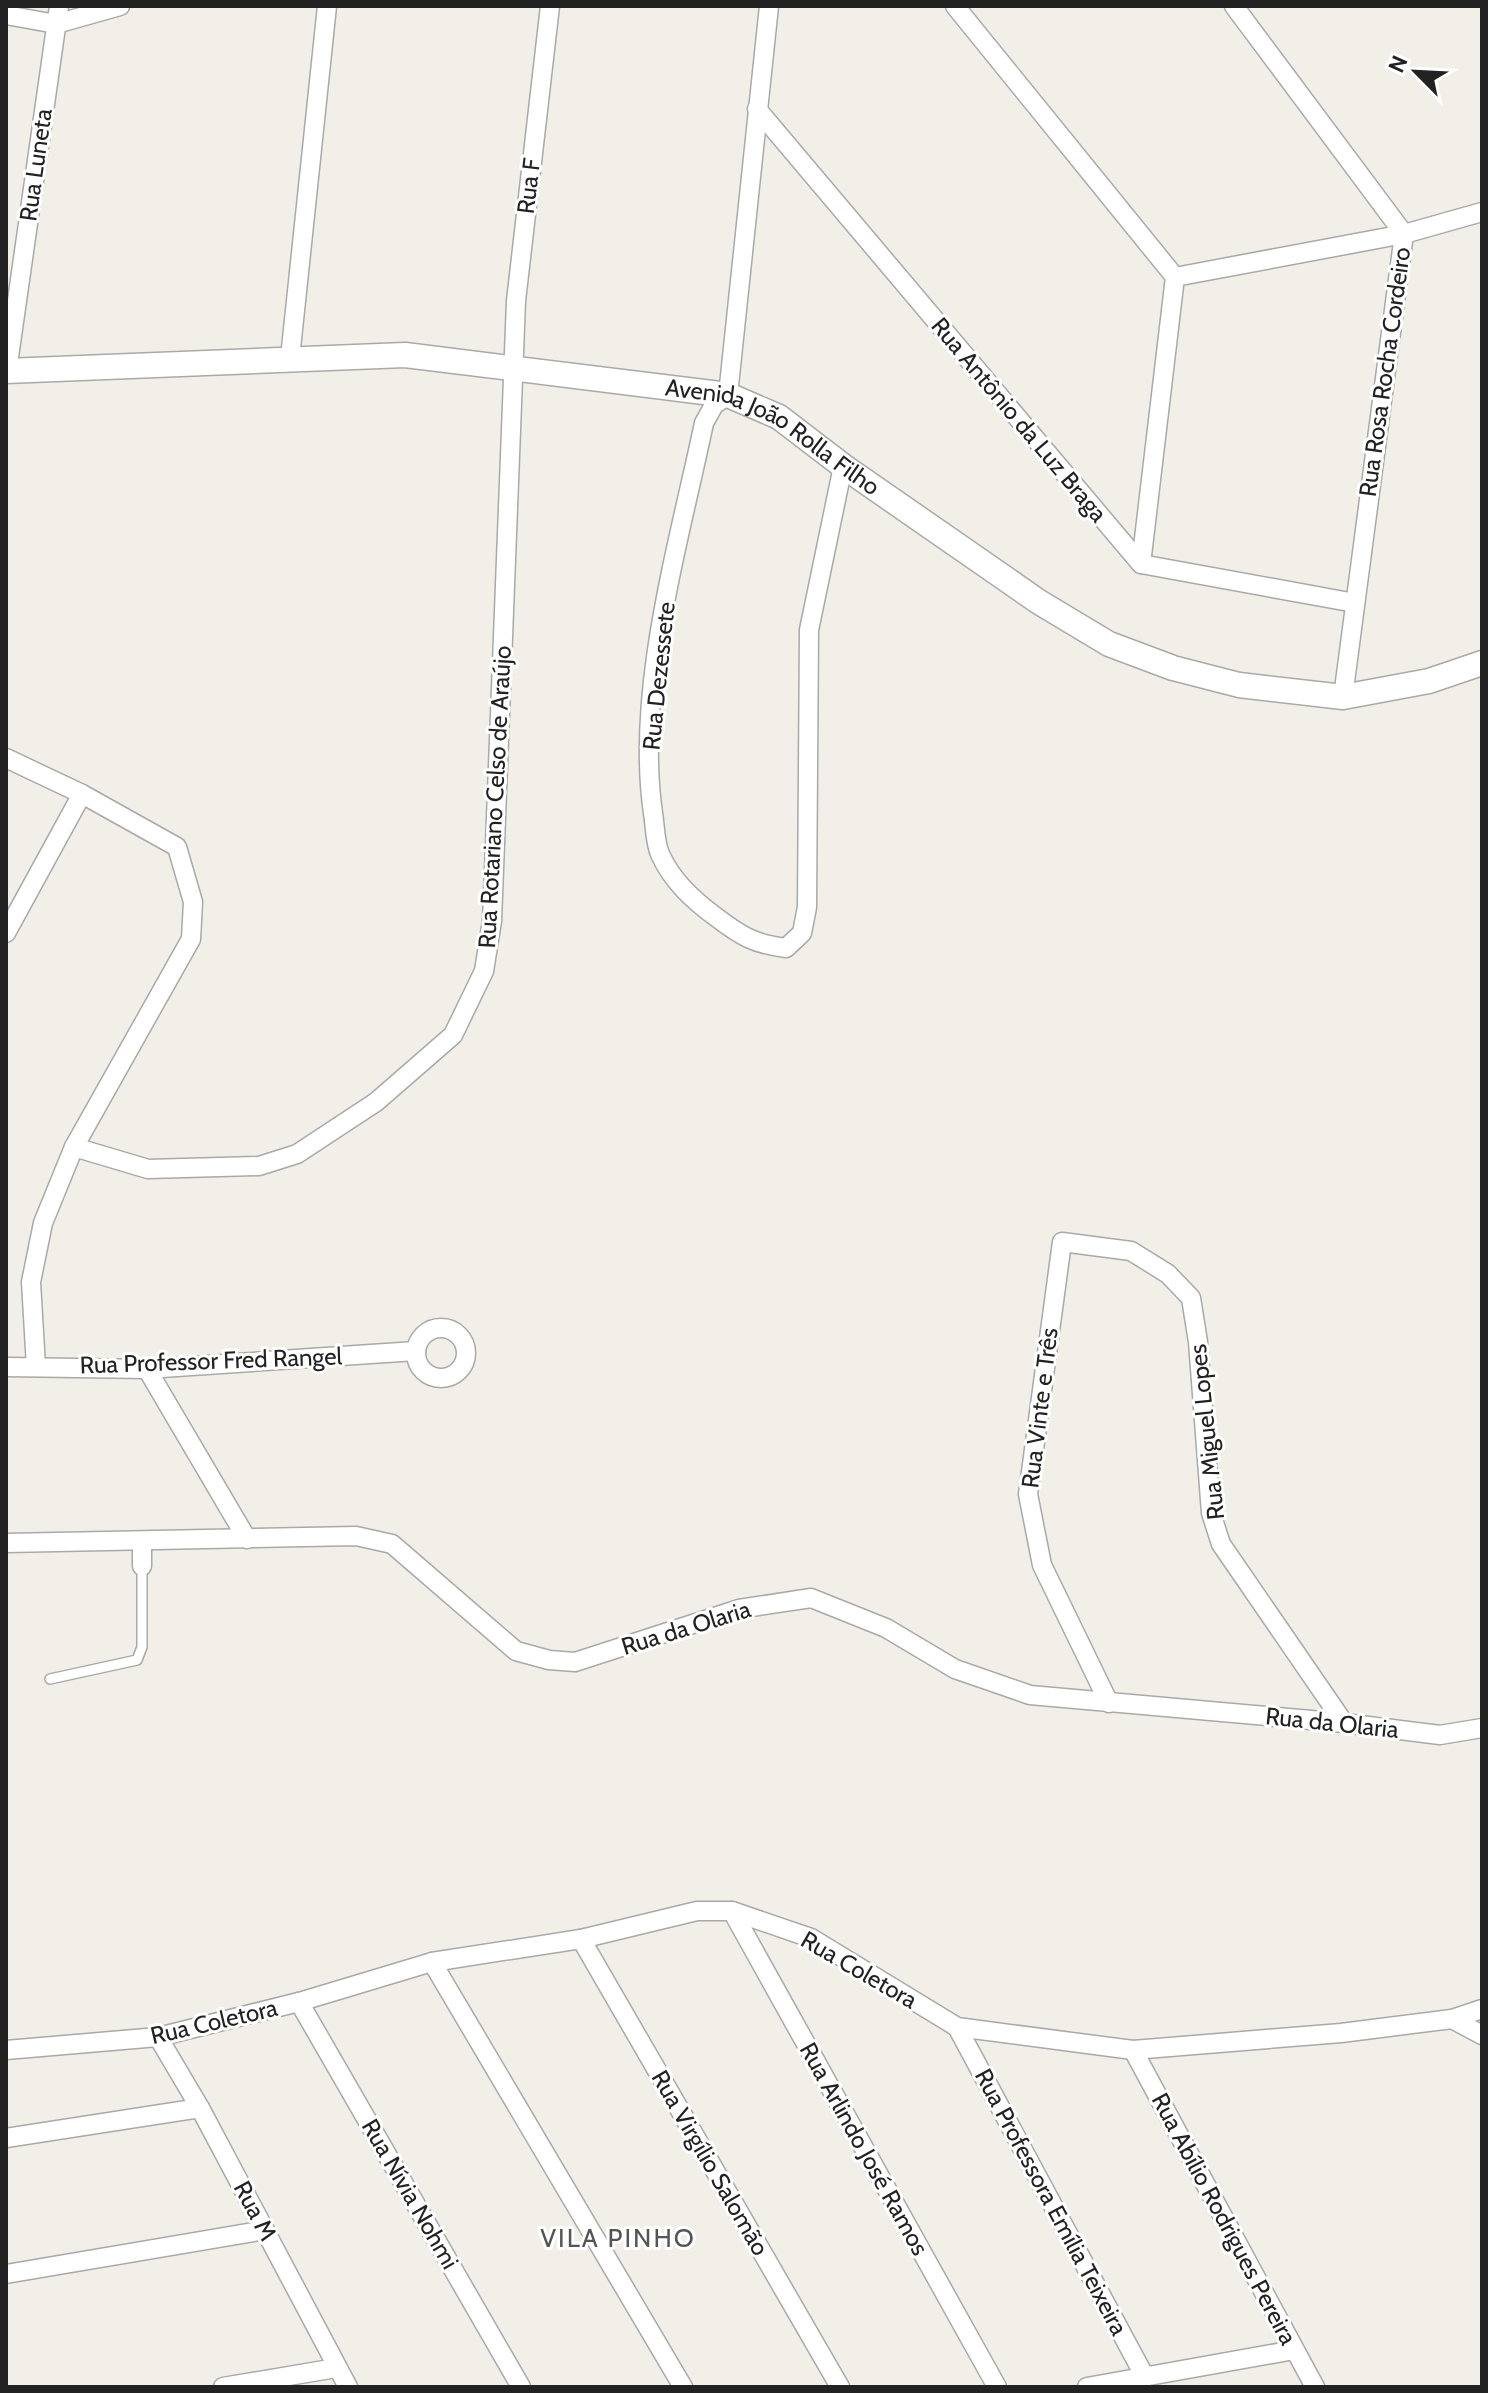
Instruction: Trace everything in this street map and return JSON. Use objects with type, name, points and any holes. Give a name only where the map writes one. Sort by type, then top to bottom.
[{"type":"street","points":[[6,15],[58,15],[120,6]]},
{"type":"street","points":[[290,358],[327,6]]},
{"type":"street","name":"Rua F","points":[[515,367],[516,301],[550,6]]},
{"type":"street","points":[[728,395],[769,6]]},
{"type":"street","points":[[955,6],[1175,277],[1141,564],[1355,603]]},
{"type":"street","name":"Rua Rosa Rocha Cordeiro","points":[[1234,6],[1404,234],[1343,697]]},
{"type":"street","name":"Rua Luneta","points":[[7,371],[58,15]]},
{"type":"street","name":"Rua Antônio da Luz Braga","points":[[757,109],[1141,564]]},
{"type":"street","points":[[1175,277],[1404,234],[1482,212]]},
{"type":"street","name":"Avenida João Rolla Filho","points":[[7,371],[405,355],[728,395],[779,417],[843,466],[1039,602],[1109,644],[1173,668],[1239,685],[1343,697],[1429,681],[1482,663]]},
{"type":"street","name":"Rua Rotariano Celso de Araújo","points":[[74,1147],[148,1169],[259,1166],[297,1154],[376,1102],[453,1035],[484,971],[492,921],[515,367]]},
{"type":"street","name":"Rua Dezessete","points":[[728,395],[714,405],[704,423],[658,643],[649,727],[650,793],[659,853],[689,897],[741,936],[762,945],[786,948],[802,933],[807,907],[809,630],[843,466]]},
{"type":"street","points":[[6,758],[82,794],[177,847],[193,902],[191,939],[74,1147],[43,1223],[31,1282],[36,1367]]},
{"type":"street","points":[[6,933],[82,794]]},
{"type":"street","name":"Rua Vinte e Três","points":[[1062,1242],[1028,1494],[1042,1565],[1109,1703]]},
{"type":"street","name":"Rua Miguel Lopes","points":[[1062,1242],[1131,1251],[1168,1274],[1191,1298],[1198,1342],[1211,1513],[1221,1544],[1344,1723]]},
{"type":"street","name":"Rua Professor Fred Rangel","points":[[6,1367],[147,1369],[416,1351]]},
{"type":"street","points":[[147,1369],[247,1539]]},
{"type":"street","name":"Rua da Olaria","points":[[6,1543],[356,1536],[392,1544],[516,1651],[549,1660],[575,1662],[739,1609],[811,1598],[886,1628],[955,1669],[1030,1695],[1344,1723],[1440,1735],[1482,1728]]},
{"type":"street","points":[[142,1541],[142,1566]]},
{"type":"street","name":"Rua Coletora","points":[[6,2050],[158,2037],[299,2002],[432,1962],[581,1939],[697,1911],[732,1911],[811,1938],[957,2027],[1133,2050],[1341,2033],[1452,2019],[1482,2009]]},
{"type":"street","name":"Rua Arlindo José Ramos","points":[[732,1911],[997,2387]]},
{"type":"street","name":"Rua Virgílio Salomão","points":[[581,1939],[840,2387]]},
{"type":"street","points":[[432,1962],[683,2387]]},
{"type":"street","name":"Rua Nívia Nohmi","points":[[299,2002],[521,2387]]},
{"type":"street","points":[[1452,2019],[1482,2035]]},
{"type":"street","name":"Rua Professora Emília Teixeira","points":[[957,2027],[1145,2377]]},
{"type":"street","name":"Rua M","points":[[158,2037],[200,2108],[348,2387]]},
{"type":"street","name":"Rua Abílio Rodrigues Pereira","points":[[1133,2050],[1315,2387]]},
{"type":"street","points":[[6,2138],[200,2108]]},
{"type":"street","points":[[6,2274],[265,2230]]},
{"type":"street","points":[[1087,2387],[1294,2350]]},
{"type":"street","points":[[223,2387],[336,2368]]},
{"type":"lane","points":[[50,1679],[137,1660],[142,1647],[142,1566]]},
{"type":"district","name":"VILA PINHO","points":[[618,2238]]}]
